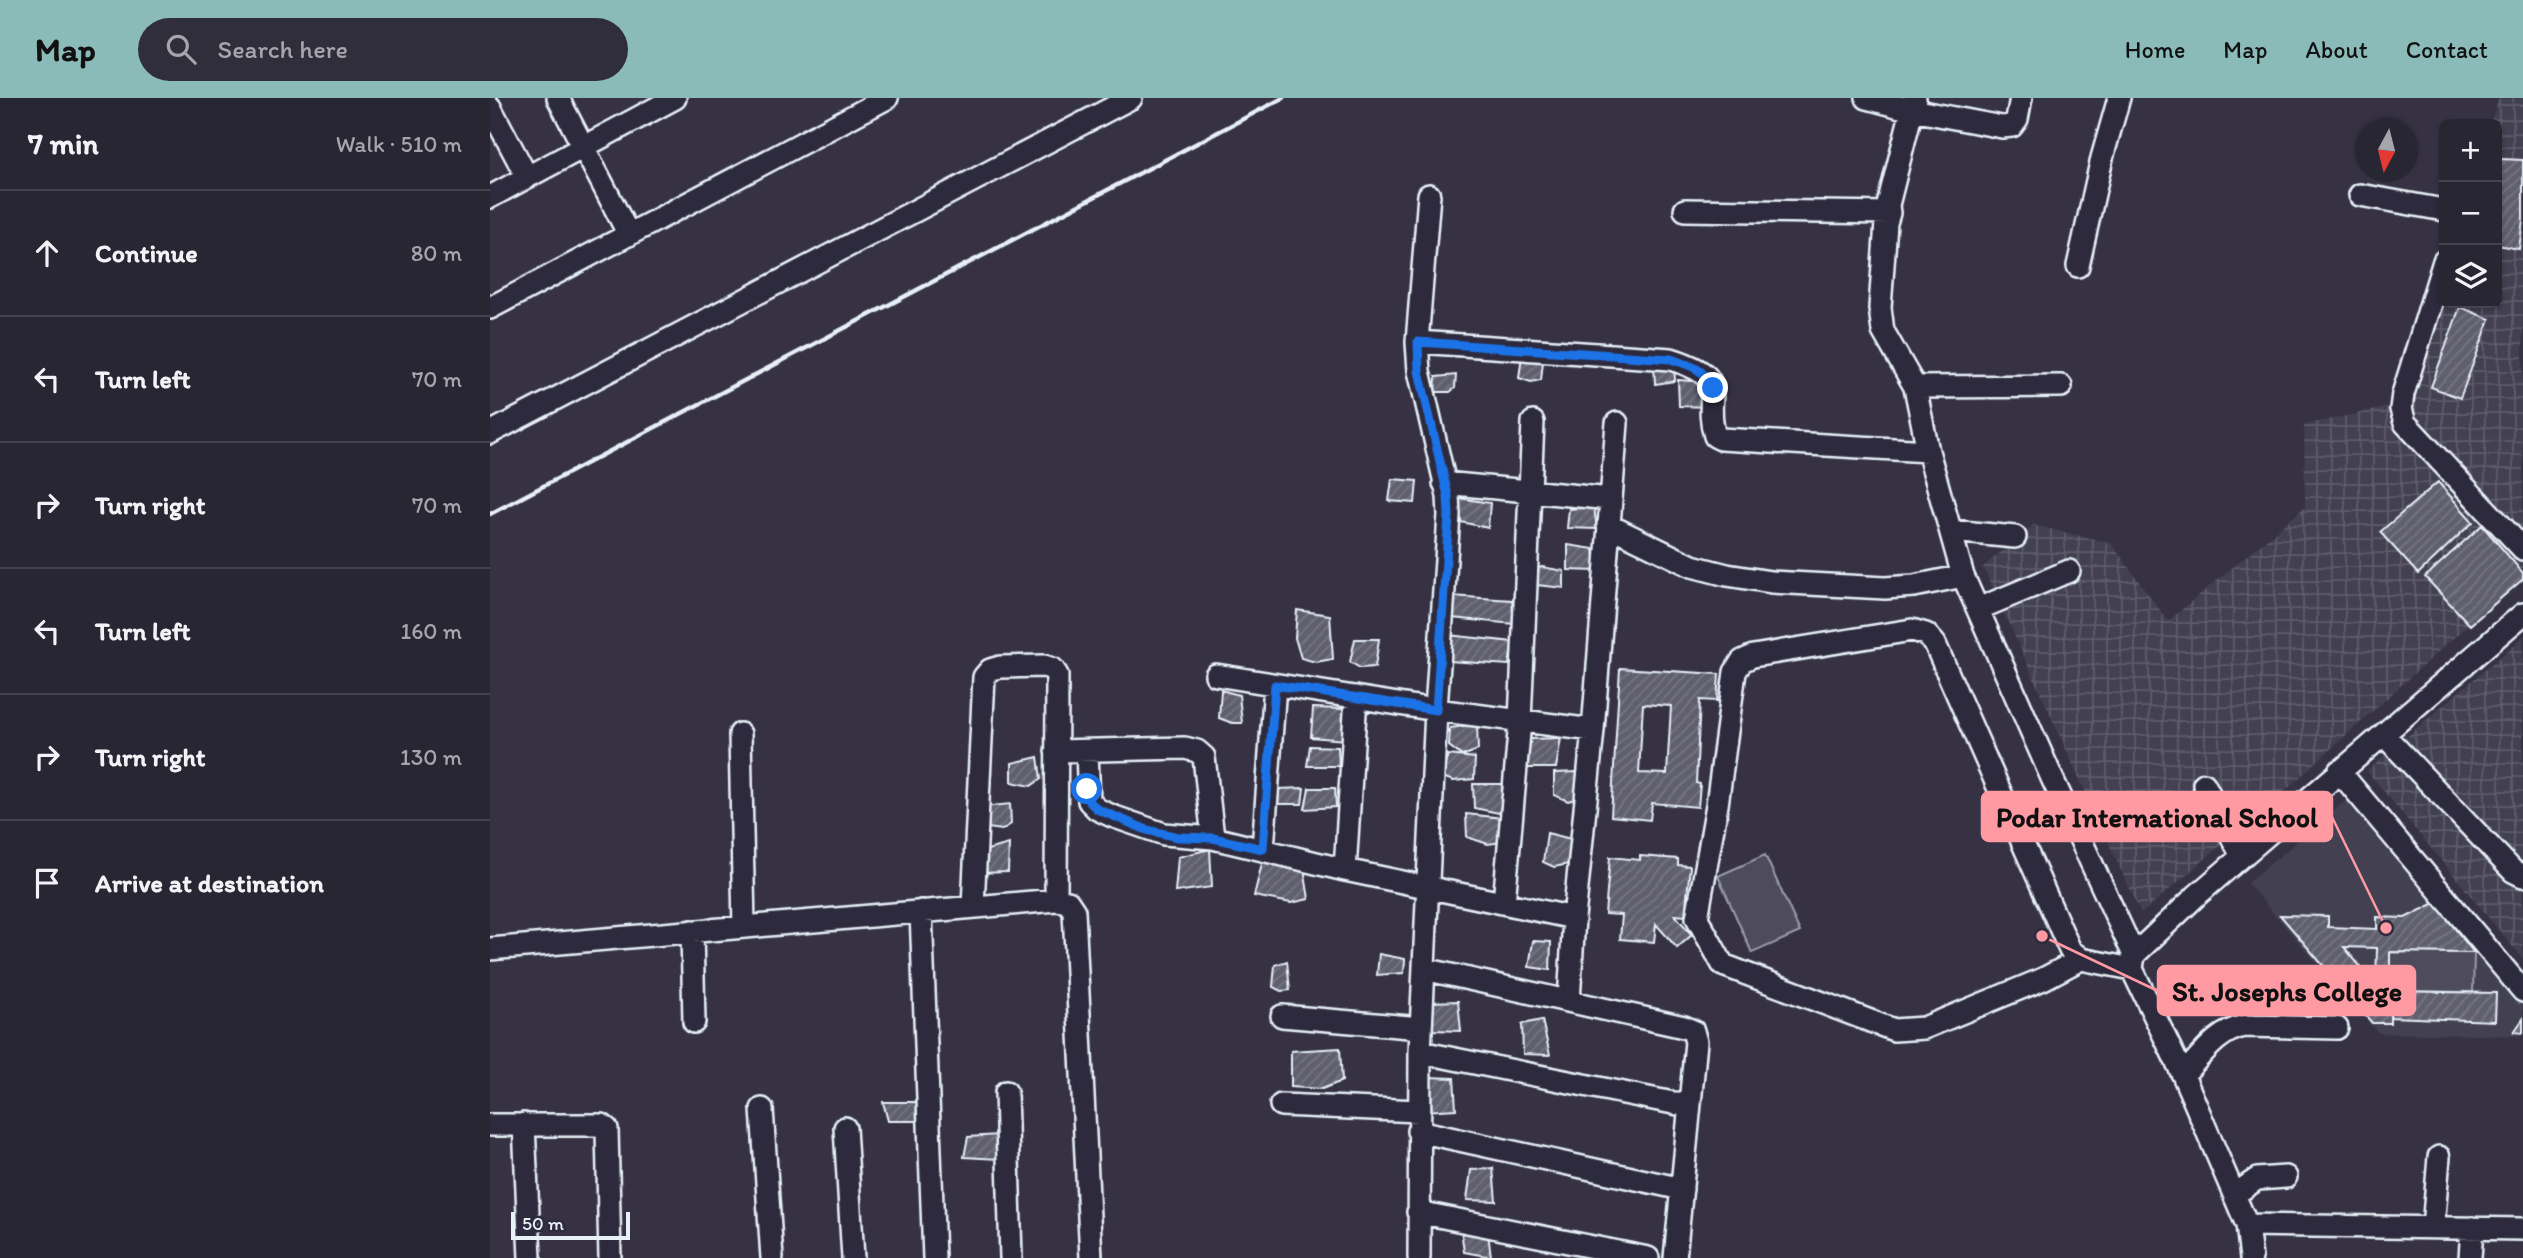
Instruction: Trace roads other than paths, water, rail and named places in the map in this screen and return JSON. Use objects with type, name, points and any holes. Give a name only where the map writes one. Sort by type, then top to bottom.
[{"type":"street","points":[[558,98],[629,235]]},
{"type":"street","points":[[490,197],[676,98]]},
{"type":"street","points":[[490,308],[887,98]]},
{"type":"street","points":[[490,433],[1131,98]]},
{"type":"street","points":[[1867,98],[1914,104],[2002,127],[2012,126],[2017,119],[2021,98]]},
{"type":"street","points":[[2078,266],[2119,98]]},
{"type":"street","points":[[1914,104],[1888,205],[1880,308],[1883,331],[1915,387],[1928,451],[1964,576],[2247,1225],[2251,1258]]},
{"type":"street","points":[[490,107],[527,177]]},
{"type":"street","points":[[1419,1258],[1420,1052],[1436,710],[1449,515],[1419,371],[1418,342],[1429,195]]},
{"type":"street","points":[[2360,195],[2439,209]]},
{"type":"street","points":[[1685,210],[1889,213]]},
{"type":"street","points":[[2439,277],[2403,394],[2401,410],[2405,423],[2523,549]]},
{"type":"street","points":[[1418,342],[1671,359],[1692,365],[1709,379],[1713,388],[1713,428],[1715,436],[1721,439],[1928,451]]},
{"type":"street","points":[[1915,387],[2062,386]]},
{"type":"street","points":[[1504,903],[1520,721],[1533,422]]},
{"type":"street","points":[[1569,1001],[1617,423]]},
{"type":"street","points":[[1444,483],[1611,499]]},
{"type":"street","points":[[1608,525],[1692,566],[1760,580],[1885,587],[1914,586],[1964,576]]},
{"type":"street","points":[[1951,531],[2015,537]]},
{"type":"street","points":[[1978,609],[2069,571]]},
{"type":"street","points":[[2081,959],[2070,950],[1935,644],[1926,634],[1912,630],[1753,656],[1742,661],[1735,672],[1717,804],[1697,918],[1723,965],[1894,1030],[1908,1031],[1924,1028],[2054,974],[2081,959],[2133,962],[2242,856],[2523,614]]},
{"type":"street","points":[[973,905],[984,677],[990,670],[1000,667],[1044,666],[1053,669],[1057,675],[1056,900]]},
{"type":"street","points":[[1216,675],[1436,710],[1593,730]]},
{"type":"street","points":[[1263,849],[1275,685]]},
{"type":"street","points":[[1345,870],[1356,698]]},
{"type":"street","points":[[740,734],[744,927]]},
{"type":"street","points":[[2384,735],[2514,871],[2523,876]]},
{"type":"street","points":[[1056,751],[1185,748],[1197,751],[1204,757],[1213,838]]},
{"type":"street","points":[[1087,752],[1089,801],[1097,809],[1147,830],[1178,837],[1213,838],[1345,870],[1574,918]]},
{"type":"street","points":[[2339,771],[2523,990]]},
{"type":"street","points":[[2204,784],[2242,856]]},
{"type":"street","points":[[490,949],[973,905],[1056,900],[1068,902],[1074,911],[1091,1258]]},
{"type":"street","points":[[921,911],[934,1258]]},
{"type":"street","points":[[692,931],[694,1022]]},
{"type":"street","points":[[1424,969],[1693,1031],[1696,1042],[1675,1258]]},
{"type":"street","points":[[1282,1016],[1421,1028]]},
{"type":"street","points":[[2183,1075],[2218,1037],[2231,1028],[2337,1028]]},
{"type":"street","points":[[1420,1052],[1688,1106]]},
{"type":"street","points":[[1006,1092],[1011,1258]]},
{"type":"street","points":[[1281,1105],[1419,1121],[1682,1189]]},
{"type":"street","points":[[762,1109],[772,1258]]},
{"type":"street","points":[[524,1124],[530,1258]]},
{"type":"street","points":[[490,1125],[602,1125],[607,1129],[610,1258]]},
{"type":"street","points":[[845,1128],[853,1258]]},
{"type":"street","points":[[2433,1228],[2440,1157]]},
{"type":"street","points":[[2234,1195],[2257,1179],[2286,1177]]},
{"type":"street","points":[[1418,1212],[1648,1258]]},
{"type":"street","points":[[2247,1225],[2523,1229]]},
{"type":"street","points":[[2470,1258],[2472,1228]]},
{"type":"railway","points":[[490,514],[1283,98]]},
{"type":"place","name":"Podar International School","points":[[2386,928]]},
{"type":"place","name":"St. Josephs College","points":[[2042,936]]}]
